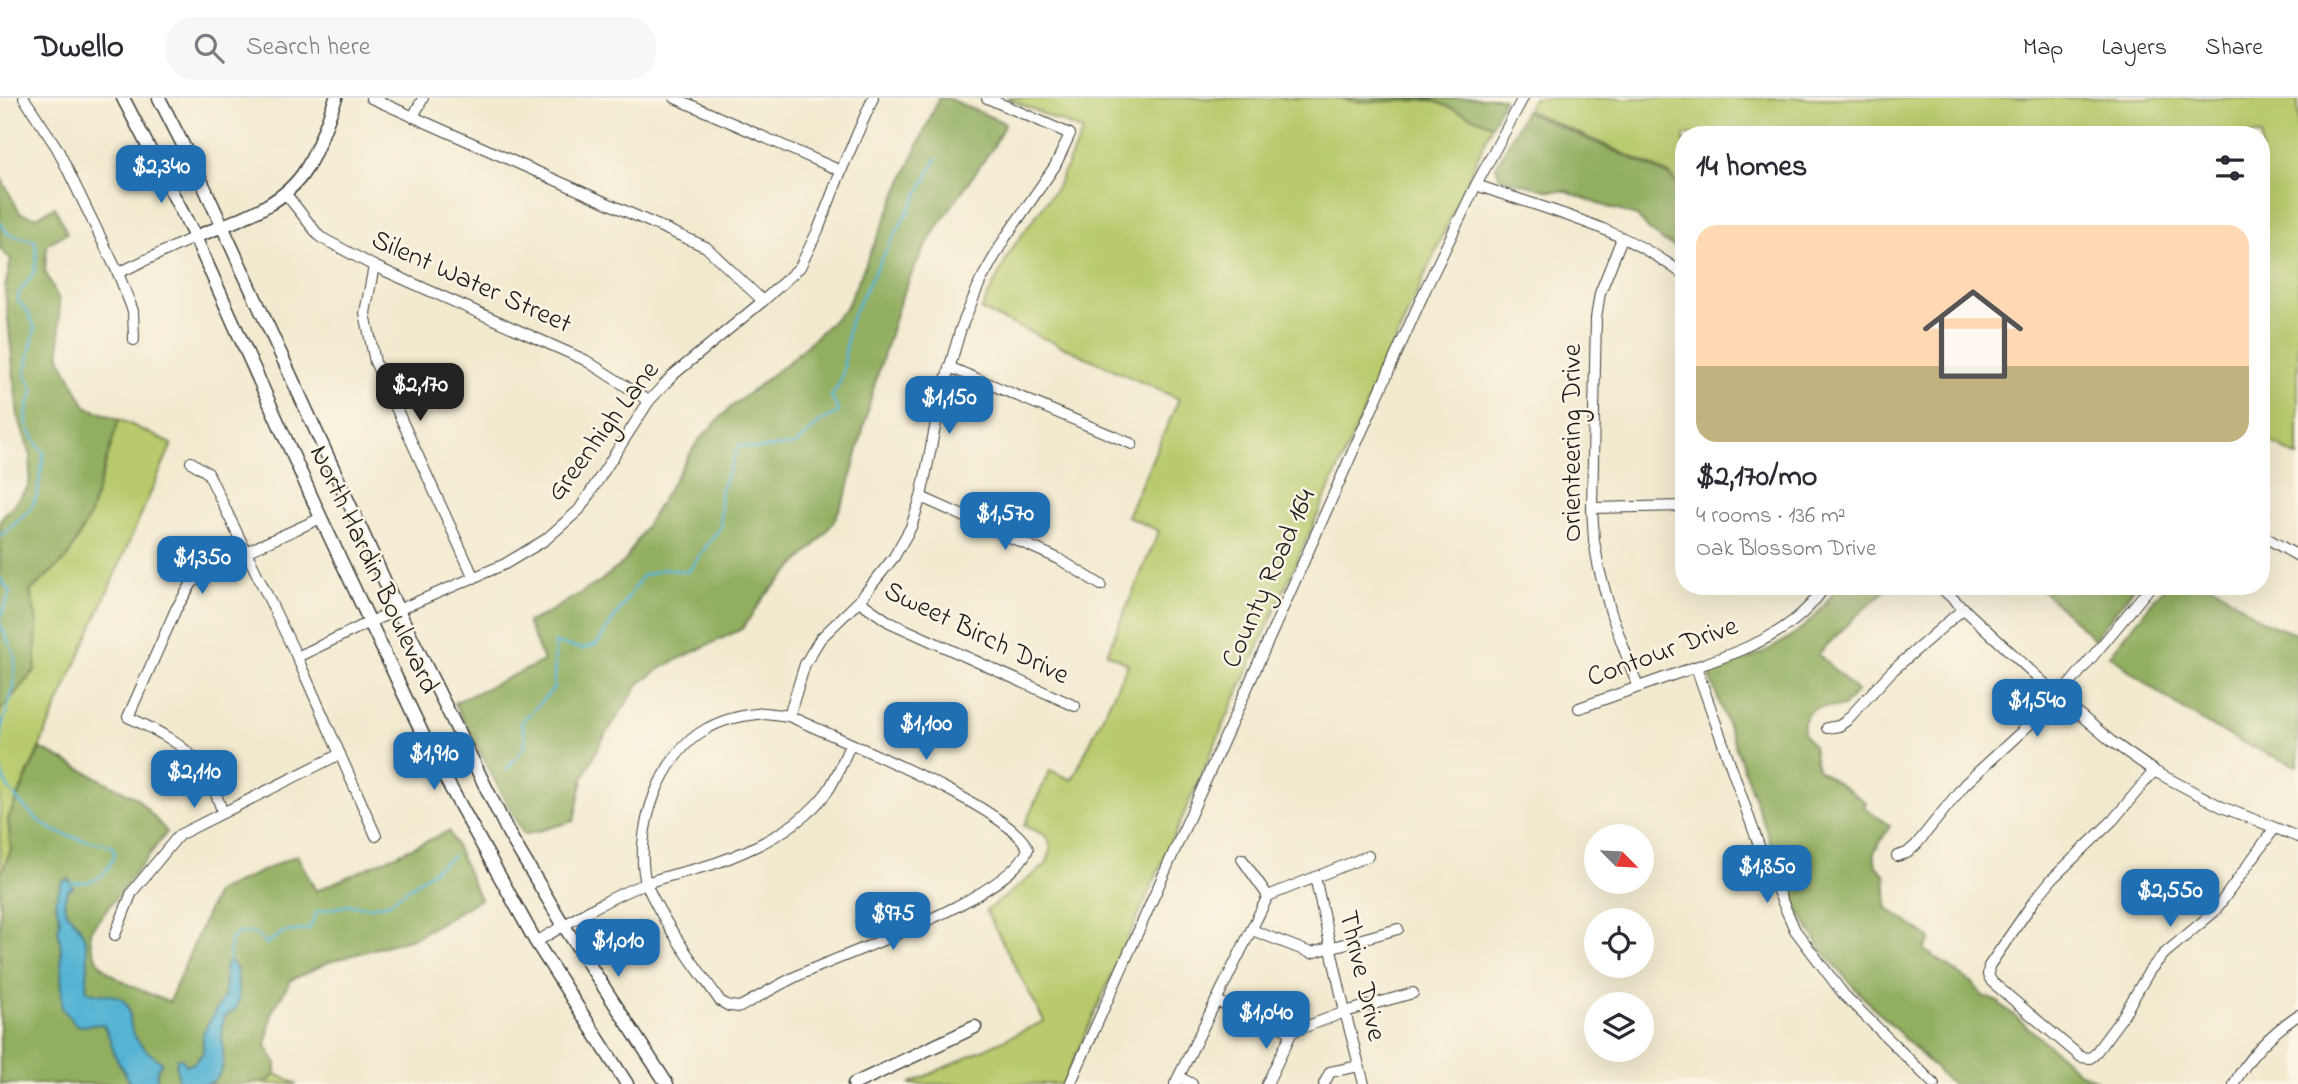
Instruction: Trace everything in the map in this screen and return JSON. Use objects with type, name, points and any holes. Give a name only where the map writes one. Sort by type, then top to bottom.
[{"type":"street","points":[[24,98],[57,148],[118,273],[133,311],[134,340]]},
{"type":"street","name":"North Hardin Boulevard","points":[[123,98],[195,236],[321,518],[433,756],[536,943],[627,1084]]},
{"type":"street","name":"North Hardin Boulevard","points":[[159,98],[222,226],[398,610],[509,834],[564,926],[667,1084]]},
{"type":"street","points":[[118,273],[270,204],[285,193],[298,181],[310,162],[336,98]]},
{"type":"street","points":[[372,98],[706,247],[763,301]]},
{"type":"street","points":[[413,117],[423,98]]},
{"type":"street","points":[[675,98],[841,171]]},
{"type":"street","name":"Greenhigh Lane","points":[[298,657],[370,622],[505,564],[545,540],[579,510],[649,401],[674,375],[800,267],[873,98]]},
{"type":"street","points":[[789,716],[805,664],[820,639],[859,601],[894,557],[911,527],[921,497],[949,367],[961,328],[980,282],[1005,238],[1055,166],[1070,134],[987,98]]},
{"type":"street","name":"County Road 164","points":[[1070,1084],[1398,349],[1476,185],[1523,98]]},
{"type":"street","points":[[1476,185],[1576,217],[1654,255],[1675,269]]},
{"type":"street","name":"Silent Water Street","points":[[285,193],[320,237],[374,266],[585,360],[649,401]]},
{"type":"street","name":"Orienteering Drive","points":[[1622,239],[1600,293],[1596,318],[1592,508],[1599,569],[1611,613],[1638,687]]},
{"type":"street","points":[[374,266],[365,313],[375,362],[474,578]]},
{"type":"street","points":[[949,367],[1132,444]]},
{"type":"street","points":[[191,463],[208,473],[298,657],[376,836]]},
{"type":"street","points":[[921,497],[1059,559],[1101,585]]},
{"type":"street","points":[[1592,508],[1675,506]]},
{"type":"street","points":[[223,813],[203,768],[178,744],[128,717],[176,609],[192,583],[217,565],[246,550],[321,518]]},
{"type":"street","points":[[2270,540],[2298,556]]},
{"type":"street","name":"Contour Drive","points":[[1579,708],[1746,649],[1777,633],[1800,616],[1818,595]]},
{"type":"street","points":[[1949,595],[2059,697],[2111,741],[2154,771],[2211,802],[2298,837]]},
{"type":"street","points":[[1897,856],[1907,853],[1916,845],[1965,784],[2059,697],[2144,595]]},
{"type":"street","name":"Sweet Birch Drive","points":[[859,601],[889,622],[1075,706]]},
{"type":"street","points":[[1826,728],[1839,726],[1846,721],[1891,672],[1964,608]]},
{"type":"street","points":[[1696,667],[1764,860],[1796,930],[1844,995],[1934,1084]]},
{"type":"street","points":[[765,713],[789,716],[850,745],[956,793],[1020,838],[1028,849],[1024,858],[964,902],[919,925],[799,975],[740,1007],[729,1006],[720,1001],[662,916],[646,883],[643,841],[649,809],[663,777],[682,748],[706,728],[735,717],[765,713]]},
{"type":"street","points":[[536,943],[609,898],[646,883],[716,863],[789,828],[809,812],[827,792],[850,745]]},
{"type":"street","points":[[115,934],[132,892],[179,835],[340,754]]},
{"type":"street","points":[[2154,771],[2113,820],[2074,856],[2034,901],[1989,967],[1988,975],[1992,982],[2077,1055],[2086,1058],[2094,1055],[2150,970],[2164,954],[2214,912],[2274,829]]},
{"type":"street","points":[[1192,1084],[1177,1081],[1268,896],[1368,856]]},
{"type":"street","points":[[1242,859],[1268,896]]},
{"type":"street","name":"Thrive Drive","points":[[1315,877],[1364,1084]]},
{"type":"street","points":[[1252,930],[1311,953],[1398,929]]},
{"type":"street","points":[[1216,1001],[1292,1032],[1345,1012],[1413,993]]},
{"type":"street","points":[[2234,1084],[2259,1048],[2298,1015]]},
{"type":"street","points":[[854,1084],[975,1027]]},
{"type":"street","points":[[1267,1084],[1292,1032]]},
{"type":"street","points":[[1324,1084],[1330,1072],[1359,1066]]},
{"type":"green space","points":[[939,98],[947,98],[1005,123],[994,146],[937,227],[917,262],[900,301],[873,390],[847,493],[833,523],[765,596],[742,629],[666,665],[640,683],[602,740],[583,778],[574,821],[524,835],[454,703],[544,661],[527,622],[544,615],[599,582],[624,562],[697,442],[730,408],[792,359],[846,308]]},
{"type":"green space","points":[[1006,98],[1336,98],[1360,102],[1432,100],[1492,125],[1063,1084],[909,1084],[1044,1021],[986,911],[1046,865],[1051,850],[1049,842],[1045,835],[1024,826],[1050,770],[1072,780],[1128,664],[1107,653],[1159,531],[1127,516],[1179,399],[981,310],[1011,250],[1057,187],[1083,131]]},
{"type":"green space","points":[[1336,98],[1504,98],[1492,125],[1432,100],[1360,102]]},
{"type":"green space","points":[[1533,98],[2298,98],[2298,457],[2270,442],[2270,126],[1675,126],[1675,180],[1670,174],[1527,110]]},
{"type":"green space","points":[[1525,111],[1669,175],[1675,182],[1675,247],[1649,230],[1637,216],[1567,191],[1550,191],[1500,178],[1496,167]]},
{"type":"green space","points":[[0,176],[20,213],[36,217],[55,207],[67,233],[47,244],[45,271],[59,300],[60,357],[86,407],[119,419],[89,517],[67,558],[30,591],[37,622],[35,670],[0,711],[0,520],[29,486],[31,456],[18,417],[5,289],[11,259],[0,249]]},
{"type":"green space","points":[[119,419],[172,444],[8,819],[11,850],[0,875],[0,711],[35,670],[37,622],[30,591],[67,558],[89,517]]},
{"type":"green space","points":[[1832,595],[1880,595],[1818,654],[1857,691],[1843,707],[1821,707],[1810,711],[1804,723],[1804,734],[1813,746],[1817,769],[1866,802],[1864,807],[1890,826],[1874,852],[1876,866],[1885,875],[1887,908],[1931,939],[1924,950],[1973,983],[1983,996],[1998,1002],[2072,1067],[2101,1084],[1951,1084],[1858,992],[1822,950],[1791,898],[1710,677],[1713,672],[1751,658],[1784,641],[1813,618]]},
{"type":"green space","points":[[2048,595],[2128,595],[2094,639]]},
{"type":"green space","points":[[2158,595],[2226,595],[2264,622],[2298,635],[2298,766],[2247,745],[2199,719],[2110,655]]},
{"type":"green space","points":[[40,748],[137,798],[167,832],[90,931],[97,959],[105,969],[128,984],[169,1002],[216,892],[297,855],[316,891],[449,831],[480,899],[416,937],[329,962],[291,980],[272,1012],[266,1046],[276,1062],[276,1074],[268,1081],[253,1081],[248,1084],[0,1084],[0,875],[11,850],[8,819]]},
{"type":"green space","points":[[276,1074],[297,1084],[248,1084],[253,1081],[268,1081]]},
{"type":"water","points":[[69,879],[73,888],[68,890],[65,905],[69,915],[80,928],[87,948],[86,990],[119,997],[126,1003],[137,1040],[162,1062],[157,1070],[157,1084],[131,1084],[114,1054],[103,1024],[75,1024],[62,1008],[58,930],[60,919],[55,901],[62,882]]},
{"type":"water","points":[[229,960],[237,970],[239,998],[236,1009],[224,1017],[221,1071],[207,1084],[178,1084],[177,1058],[181,1058],[186,1065],[194,1063],[203,1053],[203,1033],[225,994],[225,968]]},
{"type":"waterway","points":[[506,770],[525,747],[525,734],[521,723],[554,688],[555,643],[583,649],[597,644],[642,576],[664,569],[688,572],[721,526],[720,492],[739,445],[755,449],[795,445],[820,422],[839,412],[831,396],[841,379],[851,319],[937,158]]},
{"type":"waterway","points":[[0,222],[8,234],[35,241],[34,271],[17,300],[28,312],[35,328],[25,374],[34,391],[26,417],[29,430],[44,453],[37,495],[30,509],[0,537]]},
{"type":"waterway","points":[[0,577],[10,593],[0,618]]},
{"type":"waterway","points":[[0,624],[15,656],[14,687],[3,722],[0,749]]},
{"type":"waterway","points":[[0,766],[7,785],[22,805],[51,829],[112,846],[115,854],[100,878],[72,883]]},
{"type":"waterway","points":[[229,963],[230,941],[239,933],[254,933],[266,944],[282,933],[309,929],[317,912],[349,905],[371,907],[389,903],[453,856]]}]
